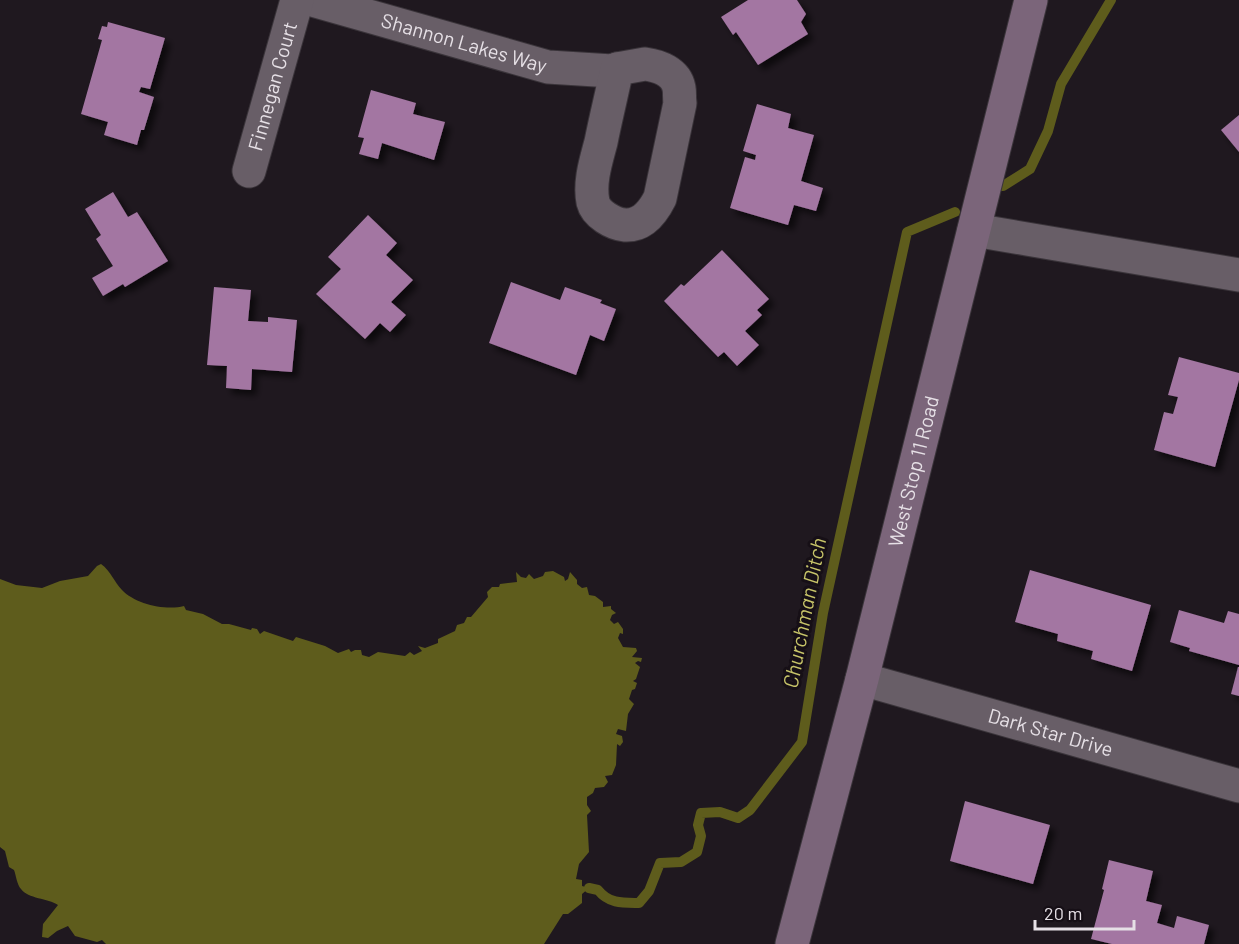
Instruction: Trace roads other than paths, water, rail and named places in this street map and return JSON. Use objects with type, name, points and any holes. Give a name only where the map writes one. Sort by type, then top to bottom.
[{"type":"main road","name":"West Stop 11 Road","points":[[792,944],[862,679],[1031,0]]},
{"type":"street","name":"Finnegan Court","points":[[249,171],[297,0]]},
{"type":"street","name":"Shannon Lakes Way","points":[[312,0],[548,67],[612,71],[617,69]]},
{"type":"street","points":[[974,230],[1239,275]]},
{"type":"street","name":"Dark Star Drive","points":[[862,679],[1239,786]]},
{"type":"waterway","name":"Churchman Ditch","points":[[1003,186],[1030,169],[1048,131],[1061,84],[1111,0]]},
{"type":"waterway","name":"Churchman Ditch","points":[[589,888],[598,890],[612,900],[622,903],[639,903],[649,891],[660,863],[681,862],[697,852],[701,836],[698,825],[701,813],[720,812],[738,818],[750,810],[802,742],[823,613],[907,232],[955,212]]}]
